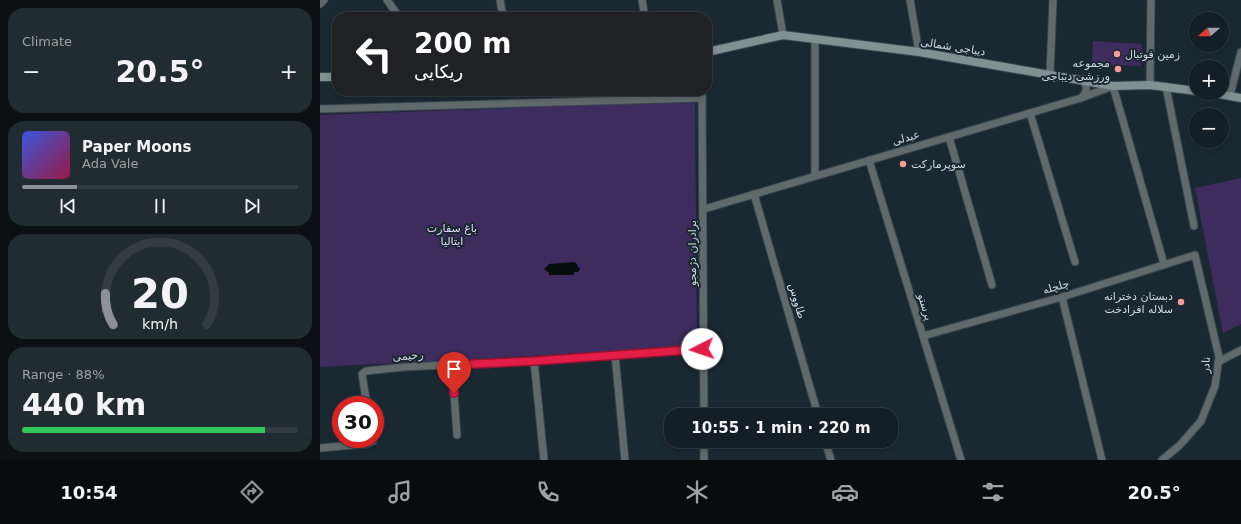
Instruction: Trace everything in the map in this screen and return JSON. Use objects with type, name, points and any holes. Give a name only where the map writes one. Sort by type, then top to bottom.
[{"type":"main road","name":"دیباجی شمالی","points":[[712,51],[783,35],[920,52],[1083,79],[1113,86],[1150,85],[1189,90]]},
{"type":"main road","points":[[320,78],[332,77]]},
{"type":"main road","points":[[1230,95],[1241,98]]},
{"type":"street","points":[[320,4],[324,0]]},
{"type":"street","points":[[387,0],[395,12]]},
{"type":"street","points":[[500,0],[502,12]]},
{"type":"street","points":[[642,0],[644,12]]},
{"type":"street","points":[[777,0],[783,35]]},
{"type":"street","points":[[910,0],[920,52]]},
{"type":"street","points":[[1050,74],[1054,0]]},
{"type":"street","points":[[1150,85],[1151,0]]},
{"type":"street","points":[[815,39],[815,176]]},
{"type":"street","points":[[1230,95],[1241,52]]},
{"type":"street","points":[[1081,98],[1087,89],[1083,79]]},
{"type":"street","points":[[1113,86],[1164,264]]},
{"type":"street","name":"عبدلی","points":[[704,209],[1081,98],[1113,86]]},
{"type":"street","points":[[1166,87],[1194,226]]},
{"type":"street","points":[[320,108],[647,96]]},
{"type":"street","name":"برادران دژمجو","points":[[702,96],[704,209],[702,349],[704,408]]},
{"type":"street","points":[[1030,113],[1075,262]]},
{"type":"street","points":[[949,137],[992,285]]},
{"type":"street","name":"پرستو","points":[[869,160],[961,460]]},
{"type":"street","name":"طاووس","points":[[754,194],[816,408]]},
{"type":"street","name":"چلچله","points":[[922,336],[1062,297],[1195,255]]},
{"type":"street","name":"نادر","points":[[1162,460],[1180,445],[1201,421],[1215,386],[1219,357],[1195,255]]},
{"type":"street","points":[[1062,297],[1102,460]]},
{"type":"street","name":"رحیمی","points":[[366,396],[362,374],[366,371],[702,349]]},
{"type":"street","points":[[1218,362],[1241,350]]},
{"type":"street","points":[[615,355],[625,460]]},
{"type":"street","points":[[534,361],[544,460]]},
{"type":"street","points":[[452,365],[457,435]]},
{"type":"street","points":[[320,448],[332,447]]},
{"type":"street","points":[[704,448],[704,460]]},
{"type":"street","points":[[827,448],[831,460]]},
{"type":"green space","name":"زمین فوتبال","points":[[1093,41],[1142,44],[1141,66],[1092,64]]},
{"type":"green space","name":"باغ سفارت ایتالیا","points":[[695,101],[697,347],[320,367],[320,115]]},
{"type":"green space","points":[[1241,178],[1241,324],[1223,333],[1195,188]]},
{"type":"shaded area","points":[[575,262],[580,269],[578,272],[574,272],[574,275],[549,275],[549,273],[544,269],[549,264]]},
{"type":"place","name":"زمین فوتبال","points":[[1117,54]]},
{"type":"place","name":"مجموعه ورزشی دیباجی","points":[[1118,69]]},
{"type":"place","name":"سوپرمارکت","points":[[903,164]]},
{"type":"place","name":"دبستان دخترانه سلاله افرادخت","points":[[1181,302]]},
{"type":"route","points":[[454,393],[452,365],[534,361],[702,349]]}]
